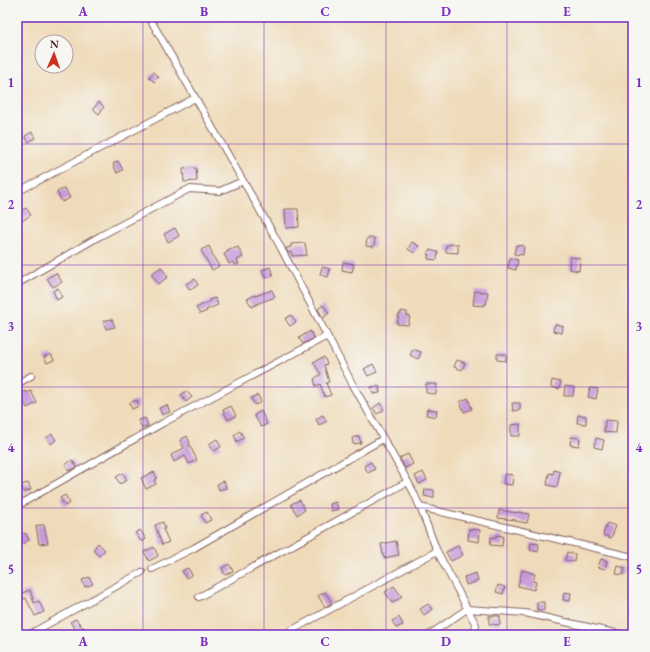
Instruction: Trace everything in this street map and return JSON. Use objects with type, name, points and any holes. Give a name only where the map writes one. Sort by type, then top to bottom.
[{"type":"street","points":[[149,17],[274,235],[353,385],[407,482],[420,507],[437,551],[476,626],[473,635]]},
{"type":"street","points":[[17,192],[195,98]]},
{"type":"street","points":[[17,284],[100,236],[189,189],[220,191],[243,181]]},
{"type":"street","points":[[17,506],[164,423],[327,336]]},
{"type":"street","points":[[17,384],[31,376]]},
{"type":"street","points":[[152,569],[194,548],[383,439]]},
{"type":"street","points":[[199,597],[407,482]]},
{"type":"street","points":[[420,507],[633,557]]},
{"type":"street","points":[[283,635],[437,551]]},
{"type":"street","points":[[28,635],[142,572]]},
{"type":"street","points":[[429,635],[467,608],[525,613],[624,635]]},
{"type":"building","points":[[154,72],[159,77],[154,82],[149,77]]},
{"type":"building","points":[[99,102],[104,107],[99,114],[93,109]]},
{"type":"building","points":[[32,132],[35,138],[29,142],[25,136]]},
{"type":"building","points":[[118,161],[123,170],[117,173],[113,164]]},
{"type":"building","points":[[196,168],[197,181],[184,182],[183,169]]},
{"type":"building","points":[[65,188],[70,198],[62,202],[57,192]]},
{"type":"building","points":[[26,208],[31,215],[17,224],[17,213]]},
{"type":"building","points":[[285,209],[298,209],[299,227],[286,228]]},
{"type":"building","points":[[175,228],[179,236],[168,242],[164,234]]},
{"type":"building","points":[[367,238],[375,238],[374,247],[366,246]]},
{"type":"building","points":[[412,242],[419,246],[414,253],[408,249]]},
{"type":"building","points":[[305,243],[307,255],[292,256],[292,252],[288,253],[286,248],[291,247],[291,244]]},
{"type":"building","points":[[458,244],[458,253],[446,252],[446,245]]},
{"type":"building","points":[[516,245],[524,246],[523,255],[514,254]]},
{"type":"building","points":[[209,246],[212,255],[219,266],[212,270],[201,250]]},
{"type":"building","points":[[238,247],[243,257],[237,260],[239,264],[235,265],[233,262],[229,264],[224,254],[228,252],[227,250]]},
{"type":"building","points":[[429,250],[438,252],[437,260],[428,259]]},
{"type":"building","points":[[570,257],[580,258],[579,271],[569,269]]},
{"type":"building","points":[[510,258],[518,260],[516,270],[508,268]]},
{"type":"building","points":[[343,262],[354,264],[352,272],[342,270]]},
{"type":"building","points":[[161,267],[168,277],[158,284],[151,274]]},
{"type":"building","points":[[270,267],[273,276],[265,278],[262,270]]},
{"type":"building","points":[[322,267],[330,269],[328,277],[320,275]]},
{"type":"building","points":[[56,273],[62,282],[53,287],[47,278]]},
{"type":"building","points":[[195,279],[198,285],[190,290],[186,284]]},
{"type":"building","points":[[58,288],[62,297],[57,300],[53,291]]},
{"type":"building","points":[[272,290],[275,297],[252,307],[247,299],[255,295]]},
{"type":"building","points":[[475,291],[488,292],[486,305],[473,305]]},
{"type":"building","points":[[215,298],[218,305],[200,314],[196,308]]},
{"type":"building","points":[[323,305],[329,313],[323,318],[318,309]]},
{"type":"building","points":[[401,311],[407,312],[407,316],[410,316],[408,325],[397,324]]},
{"type":"building","points":[[291,315],[296,322],[290,326],[285,319]]},
{"type":"building","points":[[112,319],[115,327],[106,329],[103,321]]},
{"type":"building","points":[[555,324],[563,326],[562,333],[553,331]]},
{"type":"building","points":[[310,331],[314,338],[303,344],[299,338]]},
{"type":"building","points":[[413,349],[421,352],[418,359],[410,355]]},
{"type":"building","points":[[51,354],[54,360],[47,363],[44,357]]},
{"type":"building","points":[[497,354],[506,354],[506,361],[497,360]]},
{"type":"building","points":[[324,357],[327,364],[324,365],[329,382],[326,383],[331,395],[325,397],[320,384],[316,386],[314,379],[321,374],[313,362]]},
{"type":"building","points":[[457,360],[465,363],[462,370],[454,367]]},
{"type":"building","points":[[373,364],[377,372],[368,376],[364,369]]},
{"type":"building","points":[[552,380],[561,382],[559,389],[551,387]]},
{"type":"building","points":[[426,384],[437,384],[436,394],[426,393]]},
{"type":"building","points":[[379,386],[380,393],[373,394],[371,387]]},
{"type":"building","points":[[565,386],[574,387],[573,396],[564,396]]},
{"type":"building","points":[[590,388],[598,389],[596,399],[588,397]]},
{"type":"building","points":[[26,391],[27,393],[31,391],[37,403],[27,408],[20,394]]},
{"type":"building","points":[[186,391],[192,397],[186,402],[181,395]]},
{"type":"building","points":[[258,395],[261,402],[255,405],[251,398]]},
{"type":"building","points":[[468,398],[472,409],[464,412],[460,402]]},
{"type":"building","points":[[137,400],[139,406],[132,409],[129,403]]},
{"type":"building","points":[[380,403],[384,410],[377,414],[373,408]]},
{"type":"building","points":[[512,403],[520,403],[520,410],[513,411]]},
{"type":"building","points":[[167,405],[170,412],[162,415],[159,408]]},
{"type":"building","points":[[231,406],[236,416],[228,420],[223,410]]},
{"type":"building","points":[[427,409],[437,410],[436,417],[426,415]]},
{"type":"building","points":[[261,411],[267,424],[261,427],[254,415]]},
{"type":"building","points":[[323,415],[327,421],[319,425],[316,419]]},
{"type":"building","points":[[578,415],[586,416],[586,424],[577,423]]},
{"type":"building","points":[[145,418],[148,426],[142,428],[138,420]]},
{"type":"building","points":[[605,420],[617,421],[616,433],[604,432]]},
{"type":"building","points":[[520,424],[520,436],[511,436],[511,425]]},
{"type":"building","points":[[240,431],[244,438],[237,442],[234,435]]},
{"type":"building","points":[[52,434],[56,440],[51,444],[46,438]]},
{"type":"building","points":[[187,436],[190,443],[189,444],[197,460],[189,464],[185,456],[174,462],[171,455],[184,448],[180,440]]},
{"type":"building","points":[[359,436],[361,443],[353,444],[352,438]]},
{"type":"building","points":[[571,437],[580,438],[579,446],[570,445]]},
{"type":"building","points":[[596,438],[604,440],[602,449],[594,447]]},
{"type":"building","points":[[217,439],[221,447],[214,451],[209,444]]},
{"type":"building","points":[[408,454],[413,464],[405,468],[400,458]]},
{"type":"building","points":[[72,460],[77,467],[69,471],[65,465]]},
{"type":"building","points":[[371,462],[375,469],[368,473],[364,466]]},
{"type":"building","points":[[554,470],[560,472],[557,487],[547,485],[549,473],[553,474]]},
{"type":"building","points":[[154,472],[157,478],[154,480],[156,484],[146,489],[141,478]]},
{"type":"building","points":[[423,472],[427,480],[419,484],[415,476]]},
{"type":"building","points":[[123,473],[127,480],[120,484],[116,477]]},
{"type":"building","points":[[504,474],[513,475],[512,485],[503,484]]},
{"type":"building","points":[[224,481],[226,488],[219,490],[217,484]]},
{"type":"building","points":[[28,483],[31,490],[24,492],[21,485]]},
{"type":"building","points":[[425,489],[434,490],[434,498],[424,496]]},
{"type":"building","points":[[65,495],[70,503],[65,506],[60,498]]},
{"type":"building","points":[[300,500],[305,510],[297,515],[291,504]]},
{"type":"building","points":[[336,502],[338,509],[331,511],[330,504]]},
{"type":"building","points":[[499,510],[529,514],[527,523],[498,518]]},
{"type":"building","points":[[207,512],[211,520],[205,523],[201,515]]},
{"type":"building","points":[[163,522],[165,529],[163,529],[169,542],[162,545],[155,525]]},
{"type":"building","points":[[607,523],[616,526],[611,538],[603,535]]},
{"type":"building","points":[[44,525],[48,543],[39,544],[36,526]]},
{"type":"building","points":[[469,529],[480,530],[479,542],[468,540]]},
{"type":"building","points":[[140,530],[146,539],[142,542],[135,533]]},
{"type":"building","points":[[25,533],[29,540],[21,545],[17,537]]},
{"type":"building","points":[[496,535],[503,536],[502,546],[490,545],[491,537],[496,538]]},
{"type":"building","points":[[396,541],[399,555],[384,558],[381,544]]},
{"type":"building","points":[[98,543],[105,550],[99,556],[93,550]]},
{"type":"building","points":[[531,543],[539,544],[538,552],[530,550]]},
{"type":"building","points":[[458,546],[463,555],[451,561],[446,552]]},
{"type":"building","points":[[154,547],[158,556],[149,561],[144,552]]},
{"type":"building","points":[[567,552],[575,554],[574,562],[565,560]]},
{"type":"building","points":[[601,559],[607,561],[605,569],[598,567]]},
{"type":"building","points":[[229,564],[233,571],[225,575],[222,568]]},
{"type":"building","points":[[618,566],[625,568],[623,575],[616,574]]},
{"type":"building","points":[[188,568],[192,575],[186,578],[182,571]]},
{"type":"building","points":[[522,570],[535,574],[533,581],[536,582],[534,590],[518,586]]},
{"type":"building","points":[[476,573],[478,581],[466,585],[464,577]]},
{"type":"building","points":[[89,577],[93,584],[85,587],[82,580]]},
{"type":"building","points":[[498,585],[505,587],[503,594],[496,592]]},
{"type":"building","points":[[394,586],[402,597],[392,603],[385,592]]},
{"type":"building","points":[[30,590],[34,603],[39,601],[44,612],[35,616],[26,598],[23,599],[22,593]]},
{"type":"building","points":[[325,592],[332,603],[325,607],[318,596]]},
{"type":"building","points":[[564,592],[571,593],[570,601],[563,600]]},
{"type":"building","points":[[537,602],[544,602],[544,610],[537,610]]},
{"type":"building","points":[[428,604],[432,609],[424,615],[420,609]]},
{"type":"building","points":[[489,616],[500,616],[500,625],[489,624]]},
{"type":"building","points":[[399,617],[403,625],[396,628],[392,621]]},
{"type":"building","points":[[76,619],[89,635],[72,635],[77,631],[70,622]]}]
